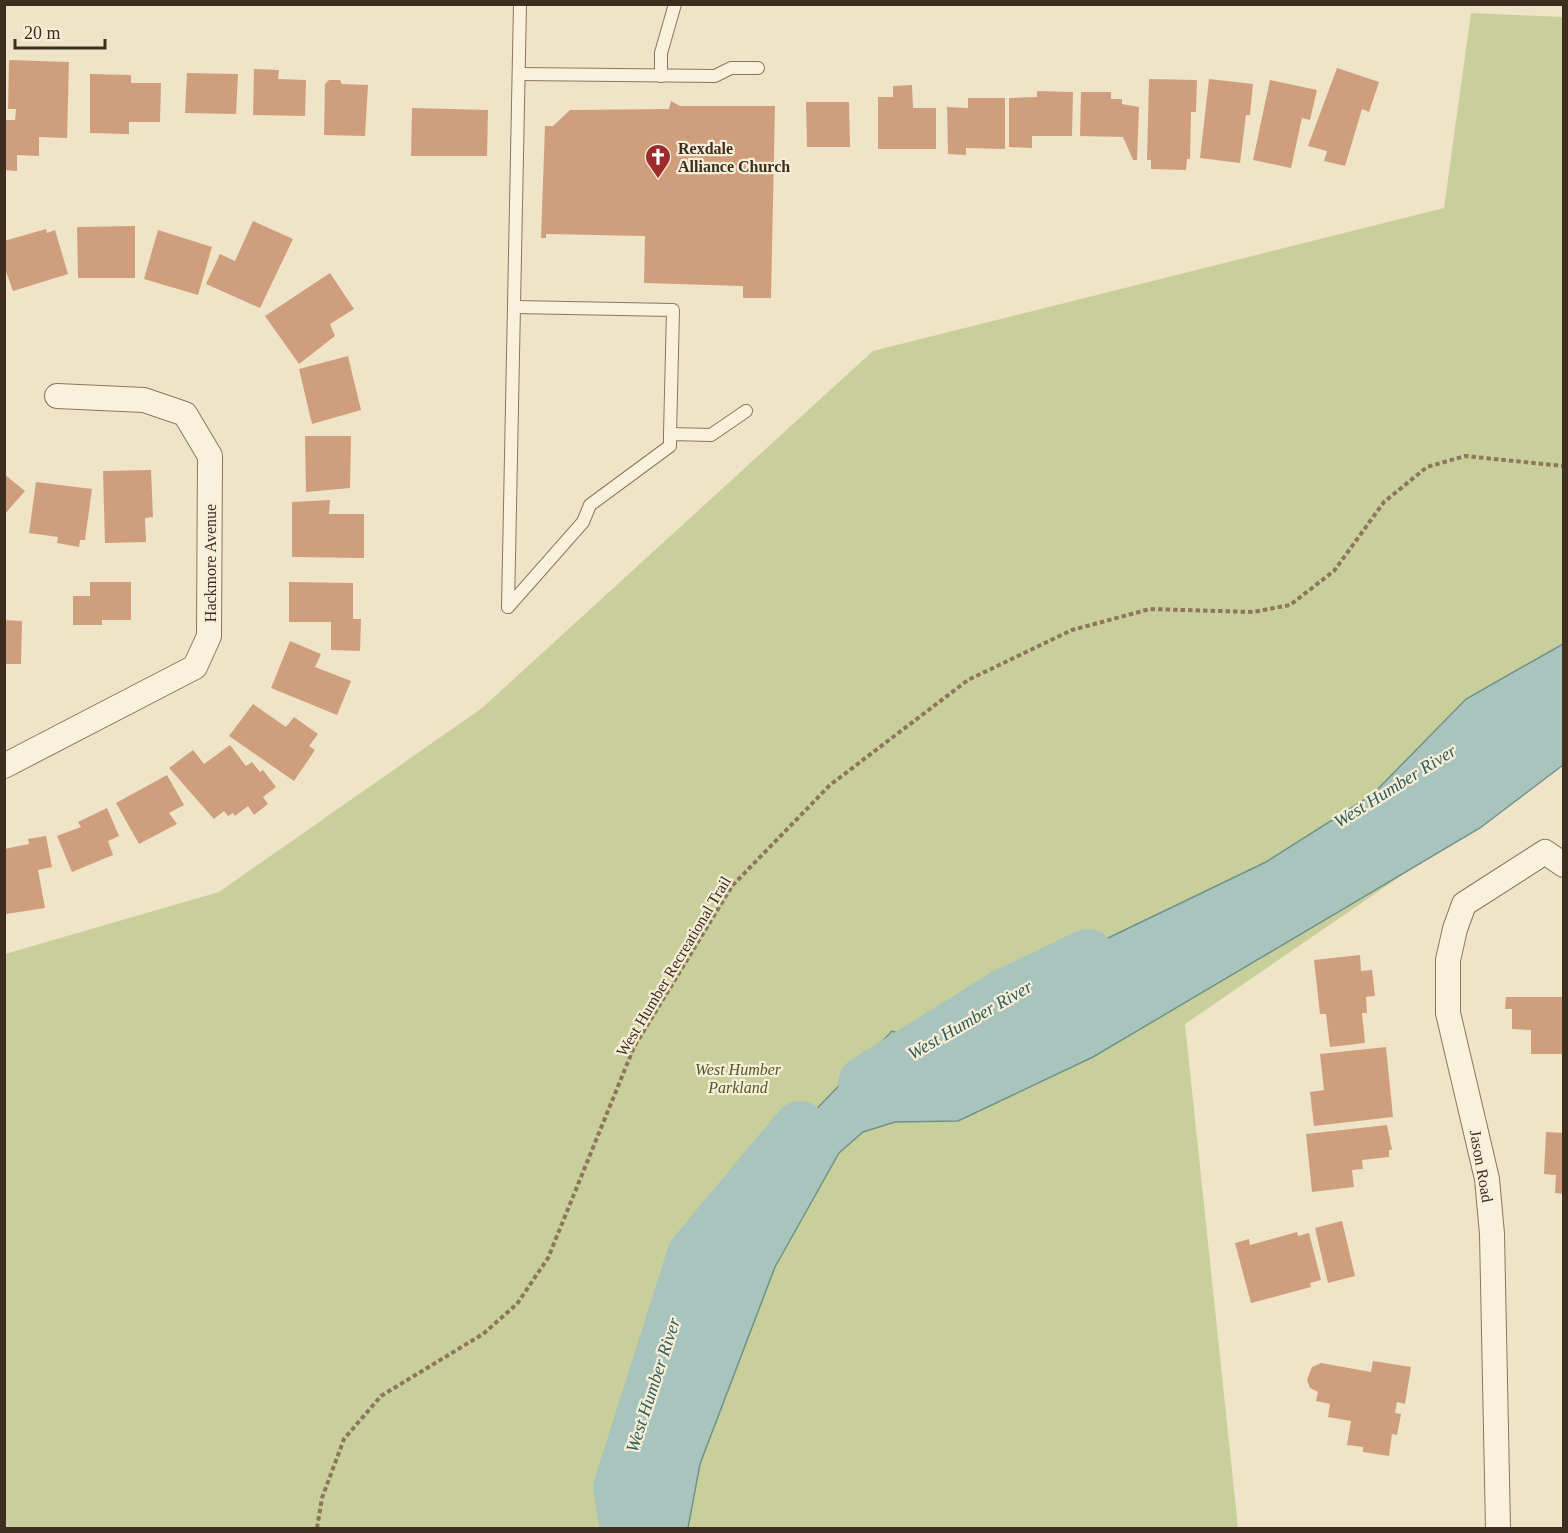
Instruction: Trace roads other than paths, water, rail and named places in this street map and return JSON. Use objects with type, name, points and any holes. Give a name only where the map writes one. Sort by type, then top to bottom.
[{"type":"street","name":"Hackmore Avenue","points":[[4,766],[195,667],[209,636],[210,456],[185,414],[144,400],[57,396]]},
{"type":"street","name":"Jason Road","points":[[1498,1528],[1492,1234],[1487,1179],[1448,1012],[1448,960],[1464,904],[1554,859]]},
{"type":"lane","points":[[515,307],[673,310],[670,446],[590,505],[583,522],[508,607],[520,4]]},
{"type":"lane","points":[[660,76],[661,53],[675,4]]},
{"type":"lane","points":[[519,74],[715,76],[732,68],[758,68]]},
{"type":"lane","points":[[670,434],[711,435],[746,411]]},
{"type":"water","points":[[1563,644],[1563,765],[1480,828],[1093,1057],[958,1121],[895,1122],[863,1132],[839,1153],[775,1267],[700,1464],[688,1528],[634,1528],[633,1462],[688,1305],[765,1162],[892,1031],[939,1046],[1054,964],[1266,862],[1372,795],[1466,699]]},
{"type":"waterway","name":"West Humber River","points":[[865,1083],[1006,995],[1088,956]]},
{"type":"waterway","name":"West Humber River","points":[[627,1528],[620,1488],[694,1255],[800,1128]]},
{"type":"place","name":"Rexdale Alliance Church","points":[[658,180]]},
{"type":"park label","name":"West Humber Parkland","points":[[738,1078]]}]
